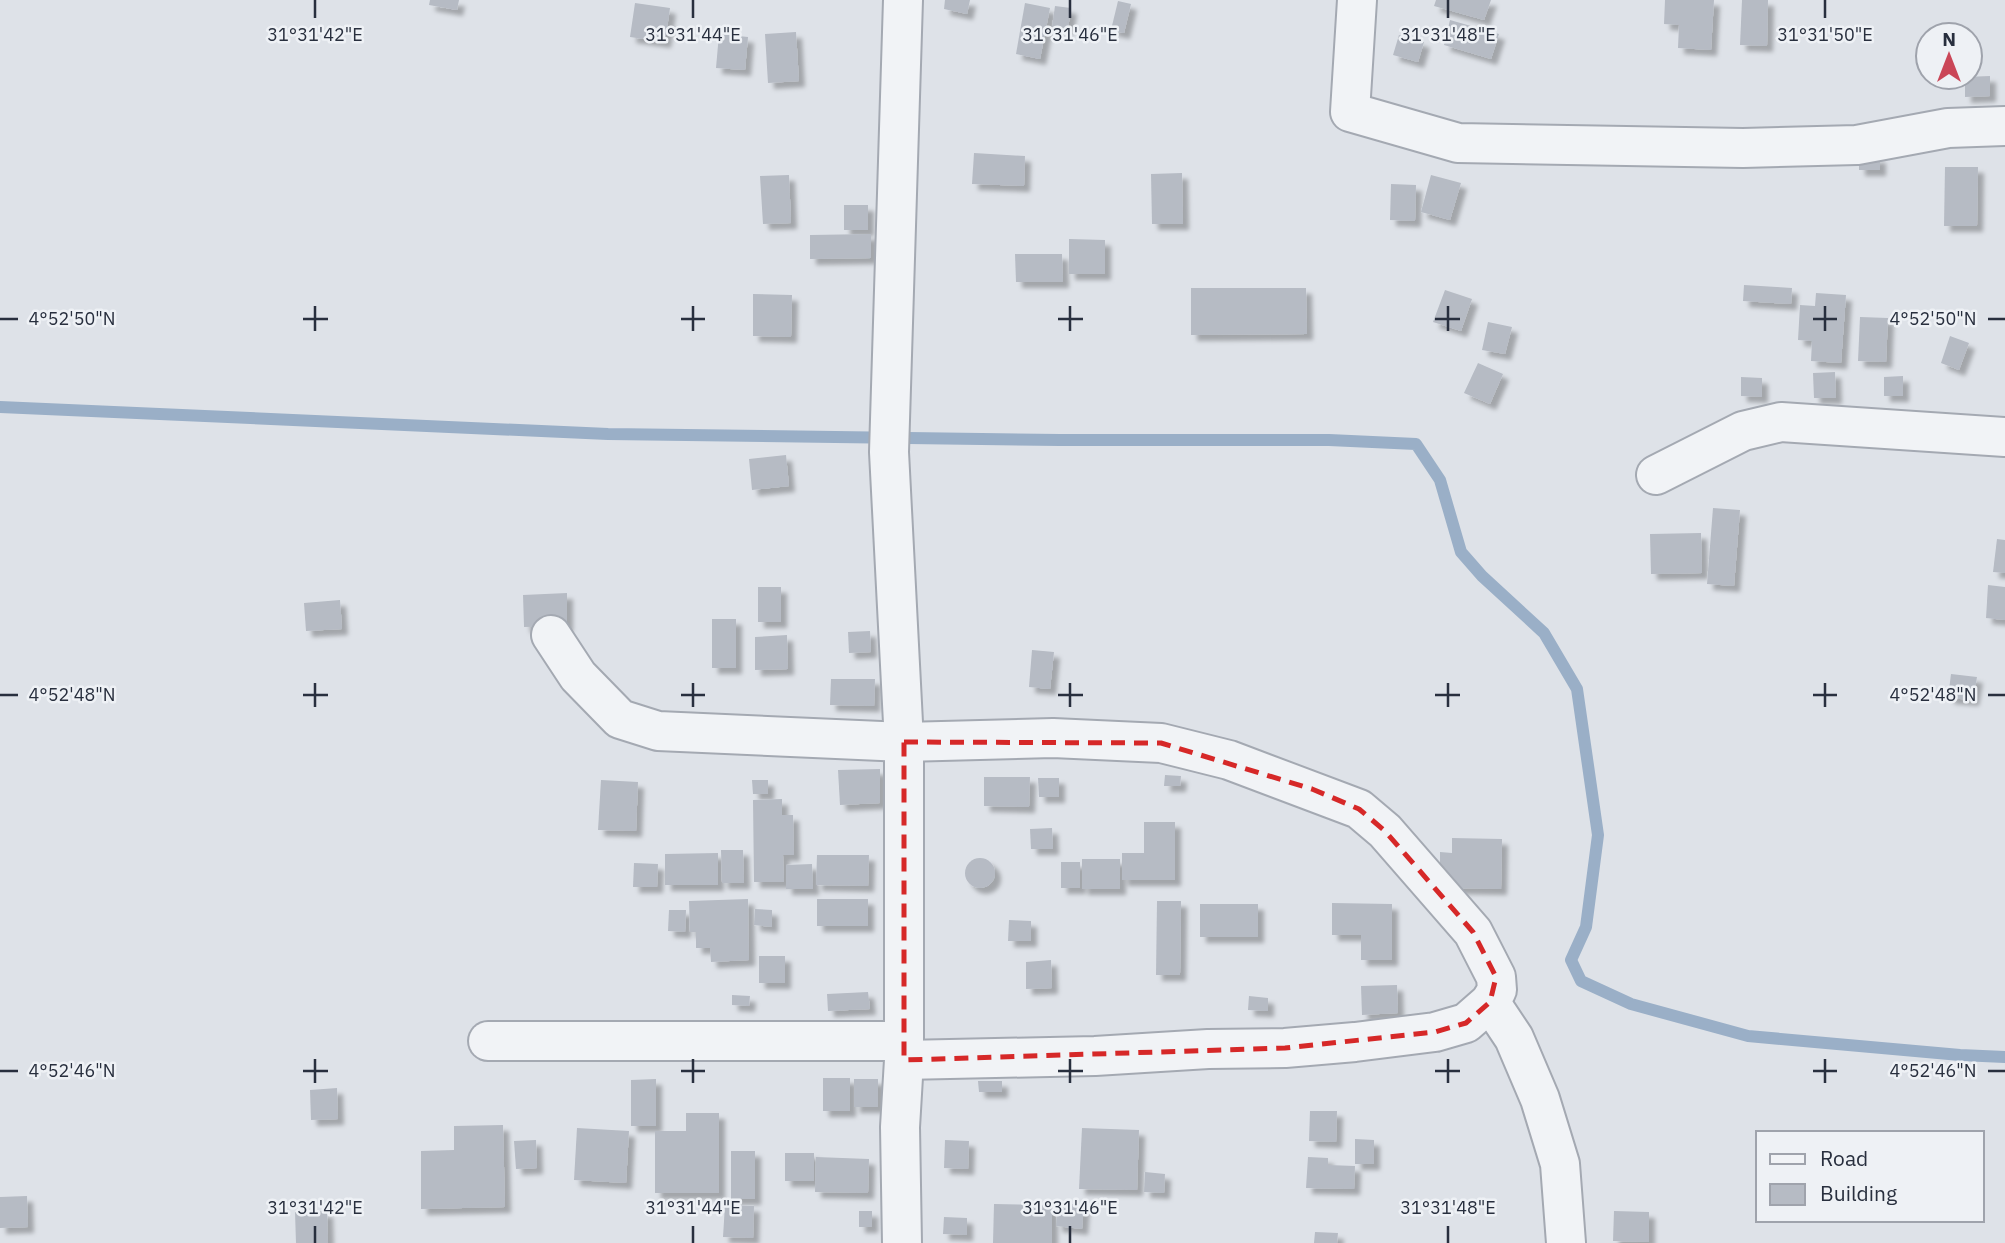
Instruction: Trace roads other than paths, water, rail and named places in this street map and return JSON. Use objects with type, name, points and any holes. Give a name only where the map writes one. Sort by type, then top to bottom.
[{"type":"street","points":[[902,1243],[900,1127],[904,1051],[904,742],[889,452],[903,0]]},
{"type":"street","points":[[1357,0],[1350,112],[1458,143],[1742,148],[1857,145],[1948,128],[2005,126]]},
{"type":"street","points":[[1656,475],[1742,431],[1781,422],[2005,437]]},
{"type":"street","points":[[488,1041],[1095,1056],[1355,1042],[1436,1032],[1466,1023],[1490,1002],[1497,990],[1496,977],[1473,932],[1385,831],[1359,809],[1229,760],[1161,743],[1053,738],[904,742],[658,732],[620,719],[578,676],[551,635]]},
{"type":"street","points":[[1490,1002],[1514,1038],[1544,1112],[1560,1164],[1566,1243]]},
{"type":"waterway","points":[[0,407],[608,434],[1060,440],[1329,440],[1416,444],[1440,480],[1461,552],[1482,576],[1544,633],[1577,689],[1598,835],[1586,927],[1571,960],[1581,981],[1631,1004],[1748,1036],[2005,1057]]}]
